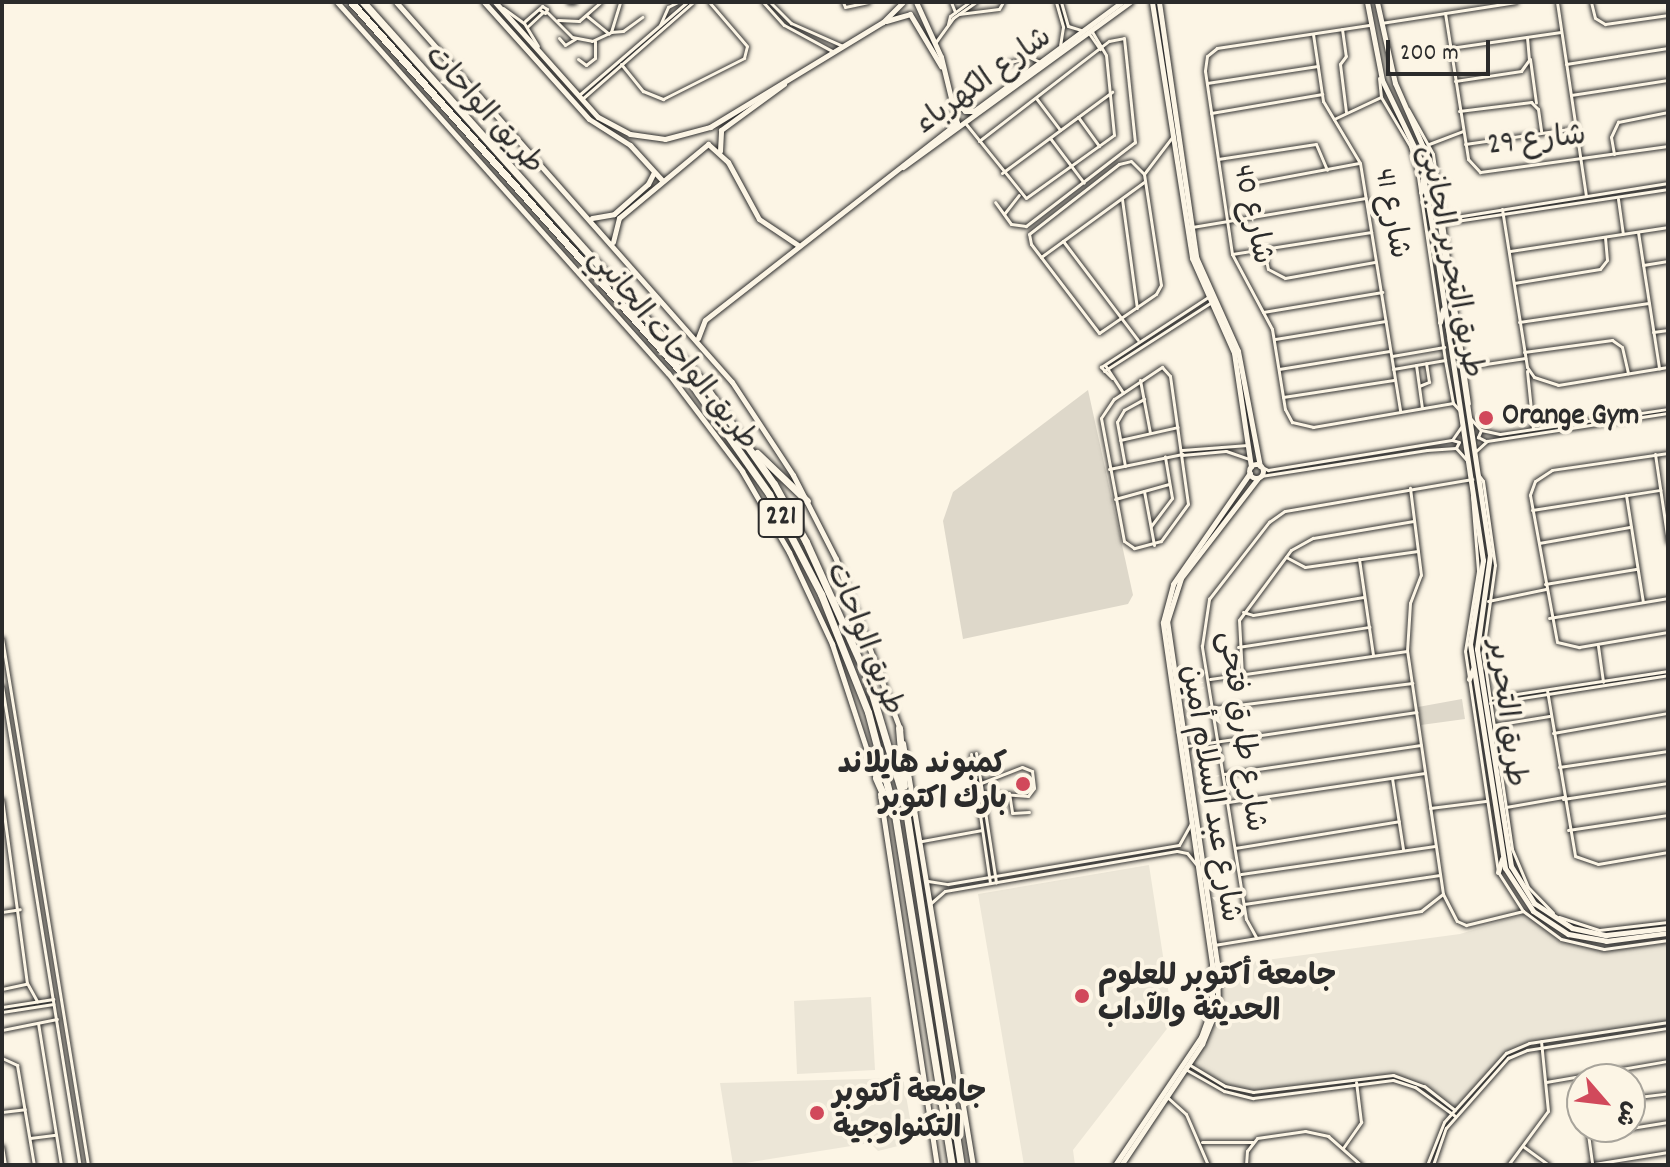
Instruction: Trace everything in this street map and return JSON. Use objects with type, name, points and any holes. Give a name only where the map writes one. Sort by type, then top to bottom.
[{"type":"highway","name":"طريق الواحات","points":[[351,2],[665,352],[769,494],[835,625],[868,712],[895,815],[952,1165]]},
{"type":"highway","name":"طريق الواحات","points":[[363,2],[646,315],[750,448],[843,619],[885,732],[905,804],[961,1165]]},
{"type":"highway","points":[[750,448],[807,501]]},
{"type":"highway","points":[[899,728],[905,804]]},
{"type":"highway","points":[[876,778],[895,815]]},
{"type":"highway","points":[[923,980],[933,980]]},
{"type":"highway","points":[[925,997],[935,995]]},
{"type":"street","name":"طريق الواحات الجانبي","points":[[337,2],[668,373],[742,471],[789,552],[832,644],[876,778],[900,897],[937,1165]]},
{"type":"street","name":"طريق الواحات الجانبي","points":[[396,2],[698,339],[762,425],[807,501],[867,632],[899,728],[922,841],[973,1165]]},
{"type":"street","points":[[484,2],[586,116],[618,133],[649,138],[684,137],[784,84]]},
{"type":"street","points":[[568,2],[575,2]]},
{"type":"street","points":[[558,20],[573,22],[587,16],[601,2]]},
{"type":"street","points":[[610,33],[620,2]]},
{"type":"street","points":[[660,25],[667,4],[678,2]]},
{"type":"street","points":[[581,97],[687,2]]},
{"type":"street","points":[[610,72],[693,2]]},
{"type":"street","points":[[621,64],[643,91],[663,99],[744,58],[747,46],[709,2]]},
{"type":"street","points":[[763,2],[784,25],[835,52]]},
{"type":"street","points":[[770,2],[791,23],[843,46]]},
{"type":"street","points":[[843,2],[845,7],[868,2]]},
{"type":"street","points":[[721,152],[721,130],[784,84],[883,22],[903,2]]},
{"type":"street","points":[[916,2],[935,43],[953,99]]},
{"type":"street","points":[[951,2],[957,13]]},
{"type":"street","points":[[935,43],[946,23],[969,2]]},
{"type":"street","points":[[957,13],[976,2]]},
{"type":"street","points":[[957,13],[999,9],[1003,2]]},
{"type":"street","points":[[1059,2],[1065,26],[1060,51]]},
{"type":"street","name":"شارع الكهرباء","points":[[698,339],[705,320],[799,245],[966,124],[1122,2]]},
{"type":"street","name":"شارع الكهرباء","points":[[1088,30],[1130,2]]},
{"type":"street","points":[[1152,2],[1159,28]]},
{"type":"street","points":[[1159,2],[1162,52],[1181,171]]},
{"type":"street","name":"طريق التحرير","points":[[1367,2],[1381,75],[1420,159],[1453,358],[1461,369],[1469,414],[1480,512],[1491,571],[1477,630],[1502,858],[1518,893],[1549,924],[1595,941],[1636,939],[1668,928]]},
{"type":"street","name":"طريق التحرير","points":[[1377,2],[1391,68],[1404,106],[1429,157],[1438,197],[1460,355],[1461,412],[1480,512]]},
{"type":"street","points":[[1381,23],[1516,2]]},
{"type":"street","points":[[1557,2],[1586,199]]},
{"type":"street","points":[[1591,2],[1595,18],[1605,24],[1668,15]]},
{"type":"street","points":[[497,4],[521,21],[541,53]]},
{"type":"street","points":[[497,4],[662,180]]},
{"type":"street","points":[[542,9],[558,20],[566,33],[575,39],[595,41],[642,17]]},
{"type":"street","points":[[521,21],[542,9]]},
{"type":"street","points":[[527,29],[542,9]]},
{"type":"street","name":"شارع 29","points":[[1445,13],[1459,111],[1473,167],[1488,174],[1668,146]]},
{"type":"street","points":[[883,22],[910,14],[941,67]]},
{"type":"street","points":[[587,16],[610,33]]},
{"type":"street","points":[[566,33],[573,22]]},
{"type":"street","name":"شارع 40","points":[[1369,25],[1217,48],[1205,61],[1232,254],[1275,339],[1287,416],[1306,428],[1453,403]]},
{"type":"street","points":[[966,124],[1019,195],[1032,196],[1117,131],[1112,92],[1100,45],[1088,30],[1065,26]]},
{"type":"street","points":[[1342,29],[1346,112]]},
{"type":"street","points":[[1450,49],[1561,32]]},
{"type":"street","name":"شارع 41","points":[[1313,33],[1322,94],[1360,163],[1400,411]]},
{"type":"street","points":[[979,141],[1100,45],[1117,36],[1124,39],[1138,135],[1084,183],[1026,226],[1014,225],[995,202]]},
{"type":"street","points":[[1527,37],[1541,132]]},
{"type":"street","points":[[559,38],[565,45],[575,39]]},
{"type":"street","points":[[578,59],[586,65],[595,58],[595,41]]},
{"type":"street","points":[[1566,64],[1668,48]]},
{"type":"street","name":"شارع الكهرباء","points":[[953,99],[965,111],[974,111],[1040,62],[1060,51]]},
{"type":"street","points":[[1375,52],[1386,51]]},
{"type":"street","points":[[1162,52],[1192,258],[1231,344],[1242,381]]},
{"type":"street","points":[[1455,81],[1521,71],[1529,56]]},
{"type":"street","points":[[1004,64],[1029,57],[1040,62]]},
{"type":"street","points":[[1207,83],[1318,66]]},
{"type":"street","points":[[1334,119],[1381,97],[1381,75],[1391,68]]},
{"type":"street","points":[[1571,95],[1668,80]]},
{"type":"street","points":[[1002,173],[1112,92]]},
{"type":"street","points":[[1211,113],[1322,94]]},
{"type":"street","name":"طريق التحرير الجانبى","points":[[1381,97],[1401,130],[1421,192],[1445,360],[1453,403],[1461,412]]},
{"type":"street","points":[[1036,98],[1060,130]]},
{"type":"street","name":"شارع الكهرباء","points":[[903,167],[958,118],[953,99]]},
{"type":"street","points":[[1459,111],[1527,102],[1537,106]]},
{"type":"street","name":"طريق التحرير الجانبى","points":[[1404,106],[1414,113],[1429,144],[1458,320],[1461,369]]},
{"type":"street","points":[[1614,154],[1611,137],[1618,122],[1668,112]]},
{"type":"street","points":[[1078,116],[1099,146]]},
{"type":"street","points":[[1465,144],[1576,128]]},
{"type":"street","points":[[1401,130],[1411,134]]},
{"type":"street","points":[[1429,144],[1463,131]]},
{"type":"street","points":[[1144,174],[1173,136]]},
{"type":"street","points":[[684,137],[692,148]]},
{"type":"street","points":[[1049,137],[1084,183]]},
{"type":"street","points":[[639,154],[649,138]]},
{"type":"street","points":[[613,243],[617,221],[692,148],[708,144],[721,152],[759,219],[799,245]]},
{"type":"street","points":[[1218,159],[1316,144],[1327,170]]},
{"type":"street","points":[[1420,159],[1429,157]]},
{"type":"street","points":[[1241,185],[1360,163]]},
{"type":"street","points":[[1119,164],[1137,164],[1144,174],[1161,285],[1123,319],[1099,333],[1029,239],[1035,226],[1119,164]]},
{"type":"street","points":[[589,217],[614,214],[648,184],[654,171]]},
{"type":"street","points":[[1421,192],[1424,176],[1432,172]]},
{"type":"street","points":[[1041,257],[1145,182]]},
{"type":"street","points":[[1586,199],[1617,197],[1668,186]]},
{"type":"street","points":[[1443,221],[1668,186]]},
{"type":"street","points":[[1183,187],[1202,276],[1232,335],[1242,381],[1250,467]]},
{"type":"street","points":[[1004,214],[1019,195]]},
{"type":"street","points":[[1192,227],[1367,197]]},
{"type":"street","points":[[1617,197],[1623,234]]},
{"type":"street","points":[[1122,199],[1137,308]]},
{"type":"street","points":[[1502,212],[1527,367],[1533,429]]},
{"type":"street","points":[[1508,251],[1668,227]]},
{"type":"street","points":[[1232,254],[1372,231]]},
{"type":"street","points":[[1638,232],[1659,368]]},
{"type":"street","points":[[1514,283],[1600,269],[1607,255],[1605,237]]},
{"type":"street","points":[[1063,241],[1138,340]]},
{"type":"street","points":[[1444,251],[1447,243]]},
{"type":"street","points":[[1429,244],[1436,250]]},
{"type":"street","points":[[1264,249],[1268,269],[1285,278],[1377,262]]},
{"type":"street","points":[[1643,265],[1668,261]]},
{"type":"street","points":[[1263,312],[1382,292]]},
{"type":"street","points":[[1105,368],[1138,340],[1209,300]]},
{"type":"street","points":[[1105,368],[1209,300]]},
{"type":"street","points":[[1519,322],[1649,303]]},
{"type":"street","points":[[1440,322],[1445,304]]},
{"type":"street","points":[[1453,314],[1458,320]]},
{"type":"street","points":[[1275,339],[1386,321]]},
{"type":"street","points":[[1653,332],[1668,330]]},
{"type":"street","points":[[1461,369],[1612,340],[1622,347],[1628,373]]},
{"type":"street","points":[[1279,369],[1444,347]]},
{"type":"street","points":[[1453,358],[1460,355]]},
{"type":"street","points":[[1393,369],[1445,360]]},
{"type":"street","points":[[1419,386],[1429,382],[1426,363]]},
{"type":"street","points":[[1416,365],[1422,408]]},
{"type":"street","points":[[1158,367],[1169,372],[1188,504],[1174,529],[1154,545],[1134,548],[1124,541],[1101,418],[1123,393],[1158,367]]},
{"type":"street","points":[[1527,367],[1539,381],[1551,385],[1668,367]]},
{"type":"street","points":[[1105,368],[1123,393]]},
{"type":"street","points":[[1140,380],[1150,433]]},
{"type":"street","points":[[1283,397],[1395,380]]},
{"type":"street","points":[[1243,390],[1261,466],[1260,477]]},
{"type":"street","points":[[1125,466],[1120,416],[1144,399]]},
{"type":"street","points":[[1469,414],[1481,430],[1500,434],[1668,411]]},
{"type":"street","points":[[1481,430],[1479,438],[1487,441],[1668,411]]},
{"type":"street","points":[[1452,440],[1463,424]]},
{"type":"street","points":[[1120,440],[1178,427]]},
{"type":"street","points":[[1250,467],[1261,466],[1268,470],[1452,440],[1459,442],[1456,448]]},
{"type":"street","points":[[1475,455],[1487,441]]},
{"type":"street","points":[[1109,469],[1182,453],[1248,445]]},
{"type":"street","points":[[1260,477],[1456,448]]},
{"type":"street","points":[[1456,448],[1469,463]]},
{"type":"street","points":[[1220,450],[1250,467],[1260,477]]},
{"type":"street","points":[[1668,453],[1546,472],[1531,488],[1552,636],[1564,646],[1598,644],[1668,632]]},
{"type":"street","points":[[1655,454],[1668,542]]},
{"type":"street","points":[[1151,526],[1169,507],[1170,484],[1165,457]]},
{"type":"street","name":"شارع عبد السلام أمين","points":[[1118,1165],[1165,1096],[1206,1027],[1214,996],[1181,747],[1168,613],[1176,586],[1250,467]]},
{"type":"street","points":[[1477,473],[1483,481],[1495,557],[1483,622],[1484,679],[1513,855]]},
{"type":"street","name":"شارع عبد السلام أمين","points":[[1210,534],[1260,477]]},
{"type":"street","name":"شارع طارق فتحى","points":[[1256,937],[1244,904],[1210,679],[1202,646],[1205,608],[1269,522],[1303,504],[1472,479]]},
{"type":"street","points":[[1115,499],[1170,484]]},
{"type":"street","points":[[1410,488],[1421,575],[1410,603],[1407,651],[1443,894],[1461,924],[1523,911]]},
{"type":"street","points":[[1532,510],[1660,490]]},
{"type":"street","points":[[1144,491],[1154,545]]},
{"type":"street","points":[[1474,493],[1469,501],[1478,571],[1465,637],[1498,872],[1523,911],[1551,934],[1576,944],[1630,946],[1668,940]]},
{"type":"street","points":[[1626,495],[1643,602]]},
{"type":"street","points":[[1242,675],[1237,629],[1243,612],[1285,557],[1313,538],[1414,521]]},
{"type":"street","name":"طريق التحرير","points":[[1482,524],[1483,569],[1471,628],[1473,668],[1478,732],[1500,823]]},
{"type":"street","points":[[1539,543],[1631,527]]},
{"type":"street","points":[[1285,557],[1305,567],[1418,551]]},
{"type":"street","points":[[1359,559],[1373,656]]},
{"type":"street","points":[[1488,601],[1637,569]]},
{"type":"street","points":[[1243,612],[1253,615],[1364,597]]},
{"type":"street","points":[[1549,618],[1668,598]]},
{"type":"street","points":[[1477,630],[1483,622]]},
{"type":"street","points":[[1238,647],[1369,627]]},
{"type":"street","points":[[2,638],[88,1165]]},
{"type":"street","points":[[1598,644],[1603,684]]},
{"type":"street","points":[[1210,679],[1407,651]]},
{"type":"street","points":[[1469,679],[1473,668]]},
{"type":"street","points":[[1489,700],[1668,673]]},
{"type":"street","points":[[1214,708],[1412,683]]},
{"type":"street","points":[[2,686],[80,1165]]},
{"type":"street","points":[[1547,692],[1572,851],[1580,860],[1607,863],[1668,852]]},
{"type":"street","points":[[1181,747],[1416,712]]},
{"type":"street","points":[[1553,733],[1668,713]]},
{"type":"street","points":[[1494,725],[1551,716]]},
{"type":"street","points":[[1489,734],[1494,725]]},
{"type":"street","points":[[10,734],[17,733]]},
{"type":"street","points":[[12,746],[19,745]]},
{"type":"street","points":[[1224,774],[1421,745]]},
{"type":"street","name":"شارع عبد السلام أمين","points":[[1118,1165],[1207,1034],[1218,1005],[1214,945],[1181,747]]},
{"type":"street","points":[[1559,767],[1668,751]]},
{"type":"street","points":[[974,754],[996,882]]},
{"type":"street","points":[[978,785],[1022,767],[1030,769],[1031,794],[979,792]]},
{"type":"street","points":[[1228,802],[1425,773]]},
{"type":"street","points":[[1392,778],[1403,849]]},
{"type":"street","points":[[991,782],[992,791]]},
{"type":"street","points":[[1506,807],[1668,783]]},
{"type":"street","points":[[979,792],[990,883]]},
{"type":"street","points":[[1009,793],[1012,813],[1029,812]]},
{"type":"street","points":[[2,800],[20,909],[27,983],[37,1001]]},
{"type":"street","points":[[1430,808],[1487,801]]},
{"type":"street","points":[[1568,830],[1668,815]]},
{"type":"street","points":[[1235,848],[1399,821]]},
{"type":"street","points":[[1191,823],[1182,843],[1183,851],[1197,866]]},
{"type":"street","points":[[922,841],[982,830]]},
{"type":"street","name":"طريق التحرير","points":[[1501,834],[1519,883],[1549,916],[1588,933],[1659,932]]},
{"type":"street","points":[[928,881],[942,884],[996,876],[1182,843]]},
{"type":"street","points":[[1239,875],[1435,846]]},
{"type":"street","points":[[1507,848],[1528,887],[1559,917],[1590,929],[1629,931],[1668,928]]},
{"type":"street","points":[[931,903],[943,891],[1183,851]]},
{"type":"street","points":[[1498,872],[1502,858]]},
{"type":"street","points":[[1244,904],[1440,875]]},
{"type":"street","points":[[1214,945],[1421,911],[1443,894]]},
{"type":"street","points":[[2,912],[20,909]]},
{"type":"street","points":[[41,926],[49,924]]},
{"type":"street","points":[[1630,946],[1636,939]]},
{"type":"street","points":[[44,945],[52,944]]},
{"type":"street","points":[[2,989],[27,983]]},
{"type":"street","points":[[2,1010],[37,1001],[54,1001]]},
{"type":"street","points":[[2,1010],[54,1001]]},
{"type":"street","points":[[2,1030],[57,1019]]},
{"type":"street","points":[[1430,1165],[1454,1113],[1499,1058],[1541,1041],[1668,1022]]},
{"type":"street","points":[[38,1023],[61,1165]]},
{"type":"street","points":[[1454,1113],[1502,1063],[1542,1047],[1668,1028]]},
{"type":"street","points":[[1508,1165],[1547,1117],[1541,1041]]},
{"type":"street","points":[[2,1058],[17,1065],[34,1165]]},
{"type":"street","points":[[1646,1065],[1668,1061]]},
{"type":"street","points":[[1184,1064],[1224,1091],[1253,1098],[1377,1074],[1409,1079],[1454,1113]]},
{"type":"street","points":[[1546,1082],[1566,1078]]},
{"type":"street","points":[[1343,1148],[1361,1122],[1356,1080]]},
{"type":"street","points":[[67,1083],[75,1081]]},
{"type":"street","points":[[1646,1096],[1668,1093]]},
{"type":"street","points":[[69,1095],[77,1094]]},
{"type":"street","points":[[1165,1096],[1186,1114],[1202,1142],[1208,1165]]},
{"type":"street","points":[[2,1112],[25,1109]]},
{"type":"street","points":[[1646,1126],[1668,1122]]},
{"type":"street","points":[[1202,1142],[1253,1142],[1313,1131],[1343,1148],[1361,1165]]},
{"type":"street","points":[[30,1138],[56,1135]]},
{"type":"street","points":[[1246,1165],[1253,1142]]},
{"type":"street","points":[[1589,1143],[1590,1165],[1668,1152]]},
{"type":"street","points":[[2,1146],[5,1165]]},
{"type":"street","points":[[1524,1147],[1549,1165]]},
{"type":"shaded area","points":[[1088,390],[1133,595],[1128,604],[963,639],[943,521],[953,492]]},
{"type":"shaded area","points":[[1462,699],[1465,719],[1421,725],[1418,707]]},
{"type":"shaded area","name":"جامعة أكتوبر للعلوم الحديثة والآداب","points":[[1149,865],[1173,1021],[1073,1150],[1075,1165],[1024,1165],[978,894]]},
{"type":"shaded area","points":[[1537,910],[1556,925],[1589,937],[1668,930],[1668,1024],[1519,1050],[1494,1067],[1455,1113],[1421,1087],[1391,1077],[1247,1095],[1223,1088],[1184,1065],[1214,1010],[1215,967],[1460,934]]},
{"type":"shaded area","points":[[871,997],[875,1070],[797,1074],[794,1001]]},
{"type":"shaded area","name":"جامعة أكتوبر التكنواوجية","points":[[903,1078],[914,1142],[878,1151],[870,1143],[733,1165],[720,1083]]},
{"type":"place","name":"Orange Gym","points":[[1486,418]]},
{"type":"place","name":"كمبوند هايلاند بارك اكتوبر","points":[[1023,784]]},
{"type":"place","name":"جامعة أكتوبر للعلوم الحديثة والآداب","points":[[1082,996]]},
{"type":"place","name":"جامعة أكتوبر التكنواوجية","points":[[817,1113]]}]
